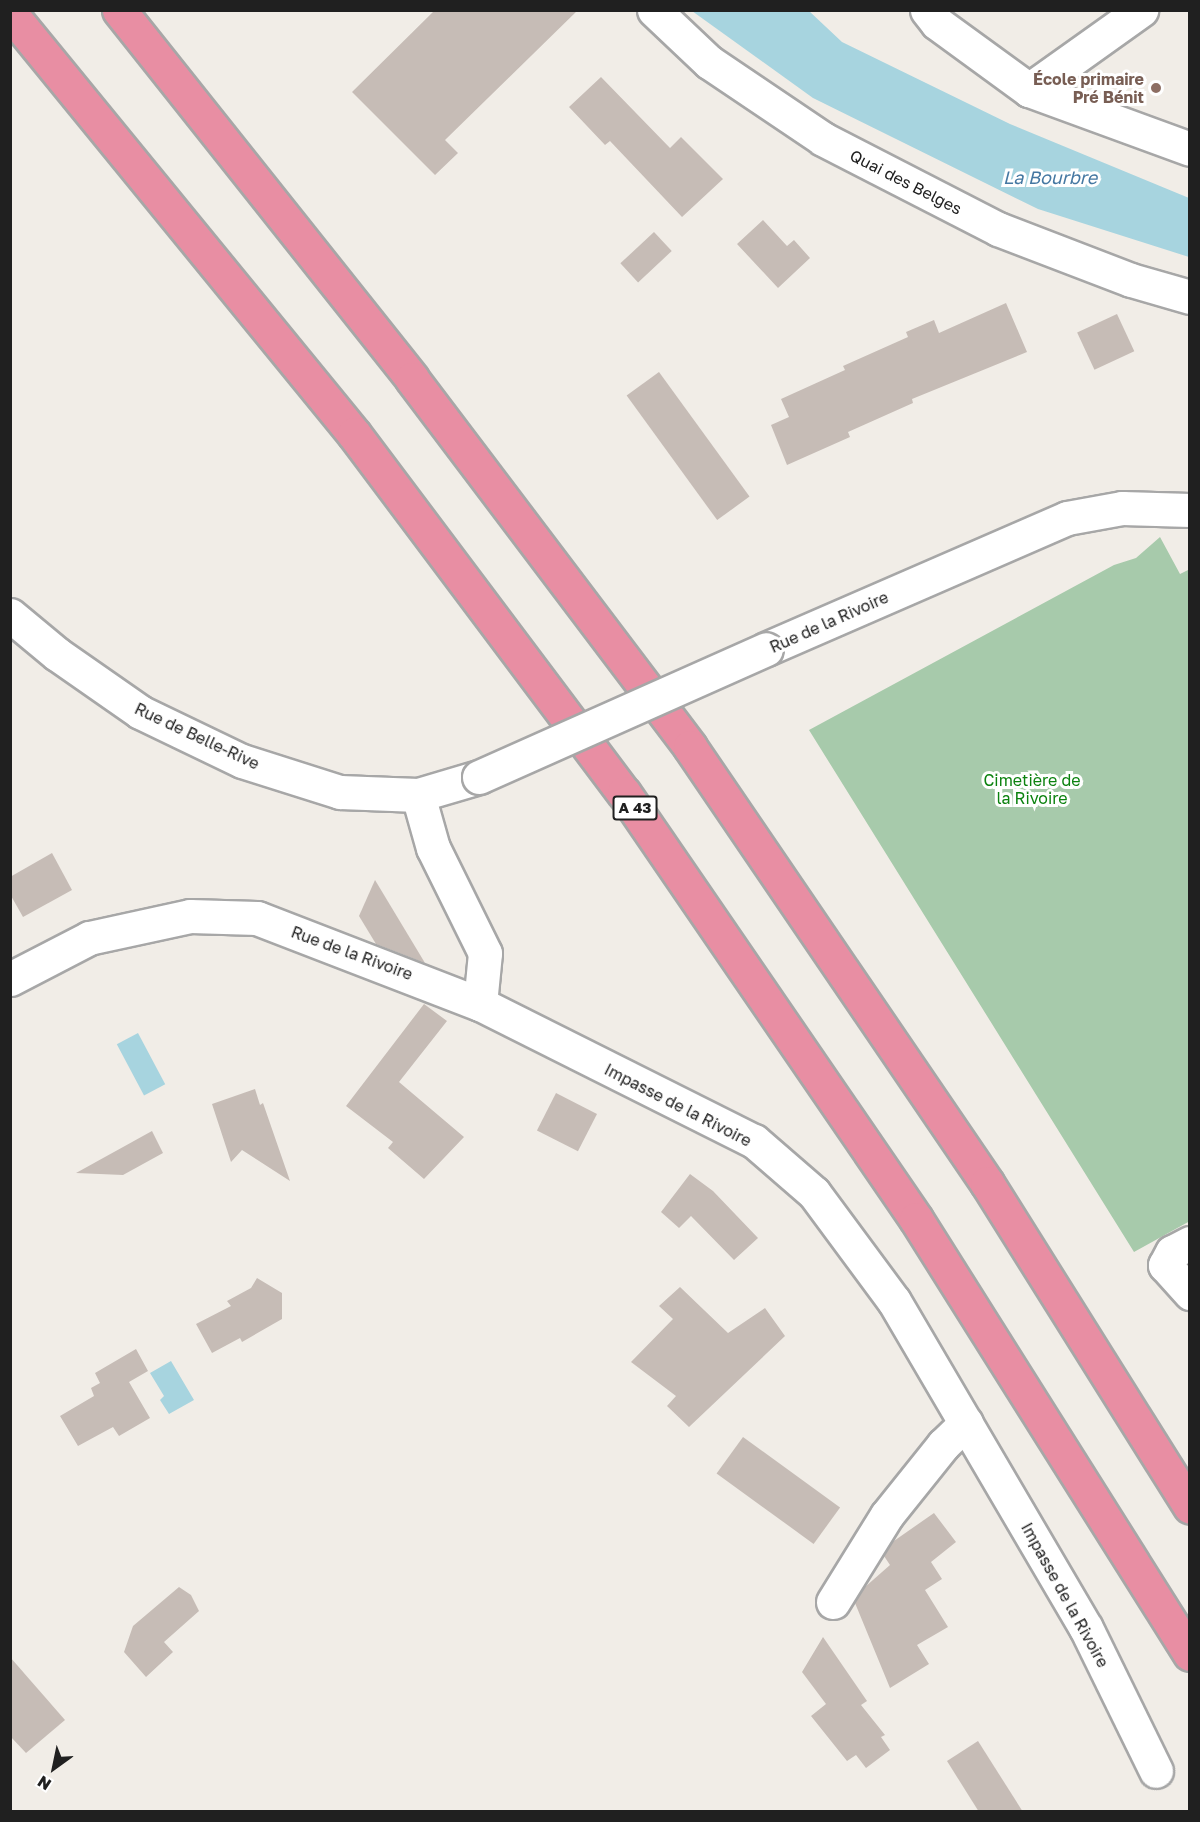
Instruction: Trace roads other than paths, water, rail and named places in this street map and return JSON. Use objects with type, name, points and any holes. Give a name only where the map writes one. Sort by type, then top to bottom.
[{"type":"highway","points":[[119,10],[412,378],[690,747],[987,1183],[1190,1507]]},
{"type":"highway","name":"A 43","points":[[10,13],[354,434],[624,793],[916,1220],[1190,1654]]},
{"type":"street","name":"Quai des Belges","points":[[654,10],[708,62],[823,139],[998,229],[1131,280],[1190,297]]},
{"type":"street","points":[[927,10],[937,23],[1029,90],[1190,149]]},
{"type":"street","points":[[1029,90],[1142,10]]},
{"type":"street","name":"Rue de la Rivoire","points":[[478,777],[1067,518],[1122,508],[1190,510]]},
{"type":"street","name":"Rue de Belle-Rive","points":[[10,615],[57,654],[140,712],[242,761],[340,792],[418,795],[478,777]]},
{"type":"street","points":[[418,795],[433,848],[485,953],[480,1004]]},
{"type":"street","name":"Rue de la Rivoire","points":[[10,979],[89,938],[190,916],[258,918],[480,1004]]},
{"type":"street","name":"Impasse de la Rivoire","points":[[480,1004],[754,1141],[806,1186],[894,1301],[1086,1628],[1156,1771]]},
{"type":"street","points":[[1181,1248],[1165,1265],[1190,1293]]},
{"type":"street","points":[[833,1602],[887,1515],[943,1445],[966,1423]]},
{"type":"water","name":"La Bourbre","points":[[692,11],[809,11],[842,42],[1010,124],[1189,198],[1189,257],[1038,209],[813,98]]},
{"type":"water","points":[[138,1033],[165,1084],[144,1095],[117,1044]]},
{"type":"water","points":[[171,1361],[194,1400],[169,1414],[160,1400],[164,1396],[150,1373]]},
{"type":"place","name":"École primaire Pré Bénit","points":[[1156,88]]},
{"type":"park label","name":"Cimetière de la Rivoire","points":[[1032,789]]}]
